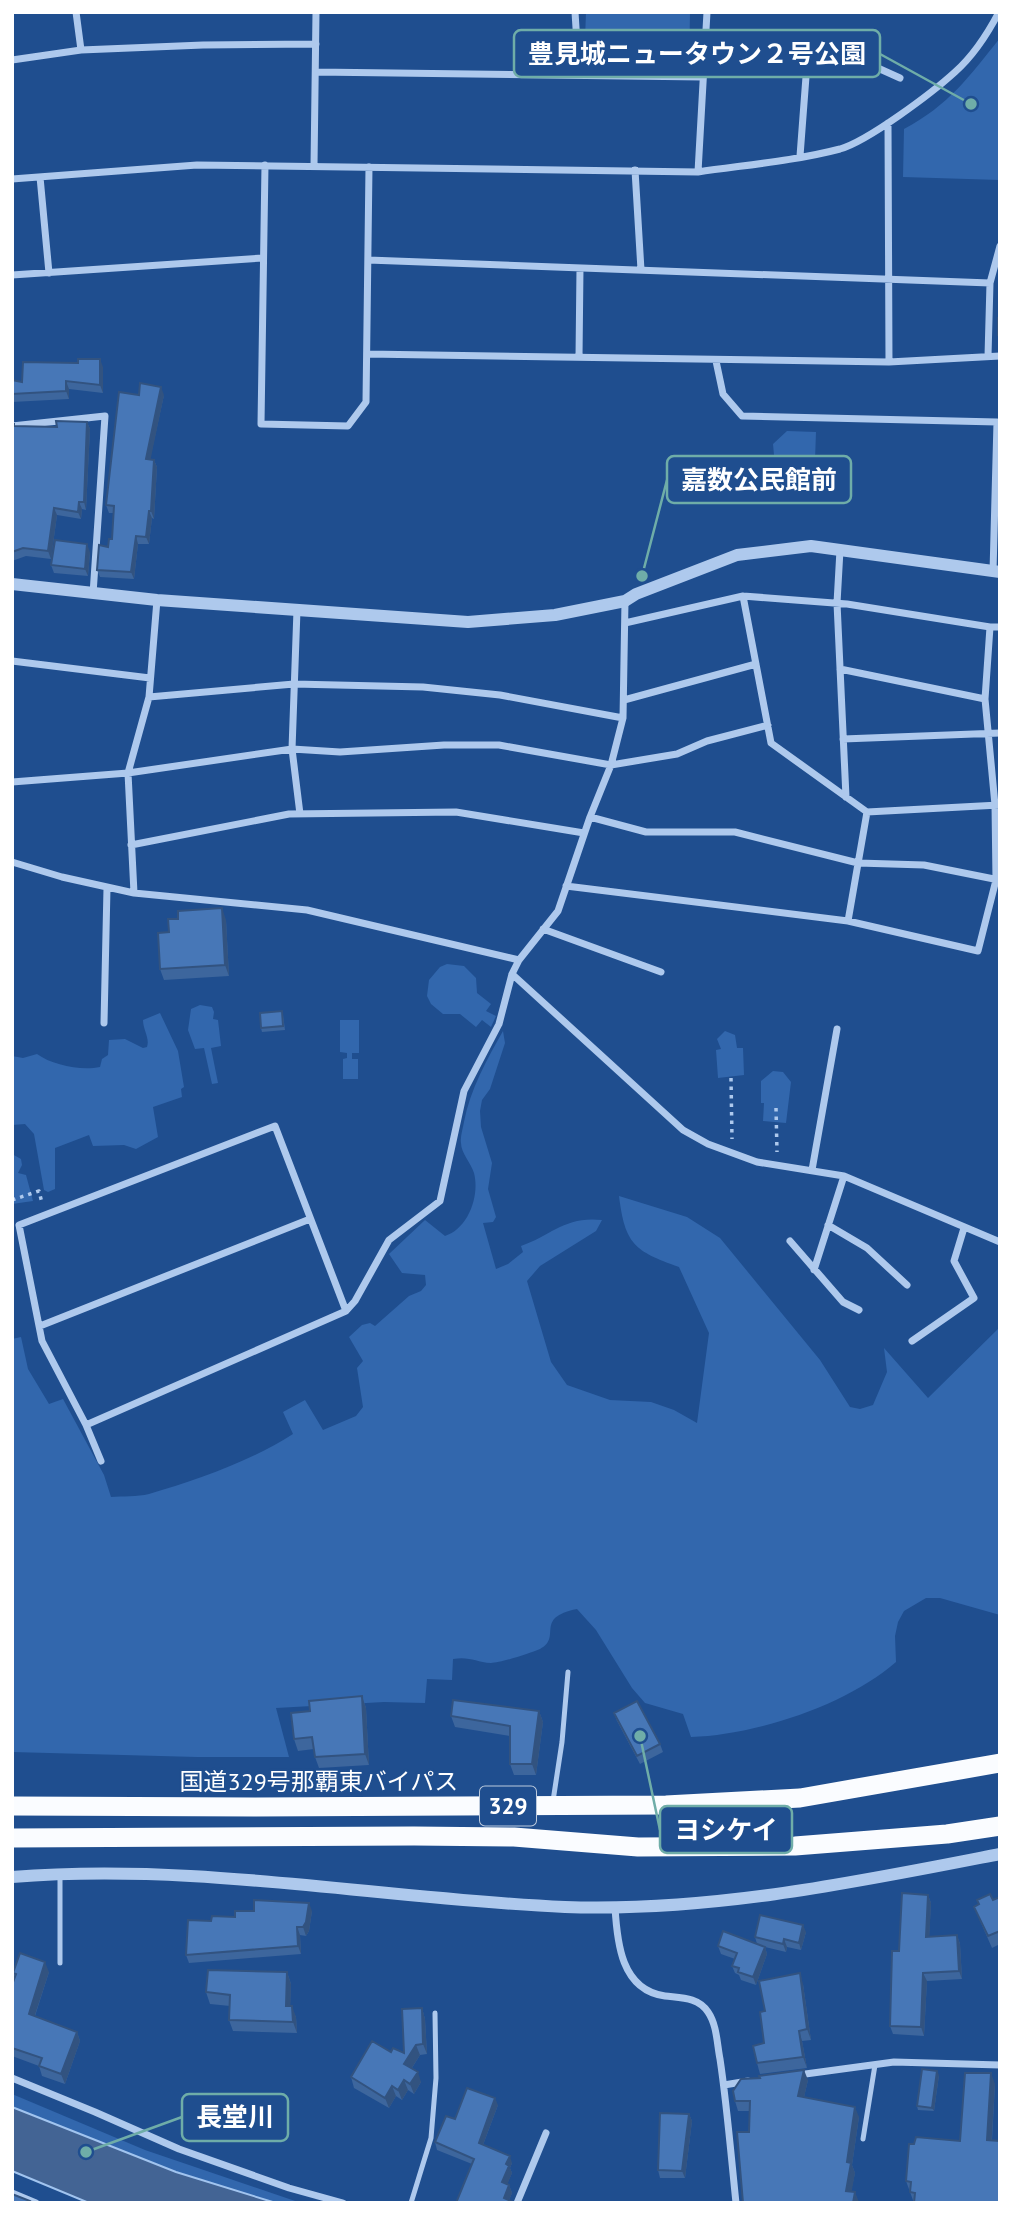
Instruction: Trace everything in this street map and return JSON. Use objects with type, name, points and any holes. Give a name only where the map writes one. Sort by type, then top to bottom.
[{"type":"highway","name":"国道329号那覇東バイパス","points":[[12,1805],[666,1805],[800,1798],[1000,1763]]},
{"type":"highway","name":"329","points":[[12,1838],[464,1837],[638,1847],[768,1846],[870,1841],[1000,1826]]},
{"type":"street","points":[[76,12],[81,50]]},
{"type":"street","points":[[314,166],[316,12]]},
{"type":"street","points":[[575,12],[579,75]]},
{"type":"street","points":[[698,172],[707,12]]},
{"type":"street","points":[[12,179],[197,165],[698,172],[800,156],[843,148],[888,123],[956,71],[989,30],[999,12]]},
{"type":"street","points":[[800,156],[809,37],[900,78]]},
{"type":"street","points":[[12,60],[81,50],[316,44]]},
{"type":"street","points":[[316,72],[703,77]]},
{"type":"street","points":[[888,123],[889,362]]},
{"type":"street","points":[[265,165],[261,424],[348,426],[366,402],[369,167]]},
{"type":"street","points":[[635,170],[640,270]]},
{"type":"street","points":[[40,177],[49,273]]},
{"type":"street","points":[[988,356],[990,283],[1000,246]]},
{"type":"street","points":[[12,275],[263,258]]},
{"type":"street","points":[[368,260],[990,283]]},
{"type":"street","points":[[579,357],[580,268]]},
{"type":"street","points":[[367,354],[889,362],[1000,356]]},
{"type":"street","points":[[12,584],[157,600],[468,622],[555,615],[625,601],[636,594],[737,555],[811,546],[997,572],[997,422],[742,416],[723,394],[716,361]]},
{"type":"street","points":[[12,426],[105,416],[93,594]]},
{"type":"street","points":[[840,550],[837,603],[846,797]]},
{"type":"street","points":[[625,623],[743,596],[837,603],[1000,627]]},
{"type":"street","points":[[743,596],[771,743],[867,812],[998,805]]},
{"type":"street","points":[[134,893],[128,773],[149,697],[157,600]]},
{"type":"street","points":[[86,1424],[346,1311],[355,1301],[389,1240],[440,1201],[464,1091],[499,1024],[512,974],[519,960],[558,911],[584,833],[611,765],[623,718],[625,601]]},
{"type":"street","points":[[297,610],[292,749],[300,814]]},
{"type":"street","points":[[566,886],[848,920],[978,951],[998,880],[998,805],[985,699],[990,627]]},
{"type":"street","points":[[12,662],[150,678]]},
{"type":"street","points":[[624,699],[756,664]]},
{"type":"street","points":[[840,668],[985,699]]},
{"type":"street","points":[[149,697],[294,684],[423,687],[500,695],[623,718]]},
{"type":"street","points":[[12,782],[128,773],[292,749],[340,752],[444,745],[499,745],[611,765],[677,754],[707,740],[768,725]]},
{"type":"street","points":[[843,740],[1000,733]]},
{"type":"street","points":[[131,845],[289,814],[456,812],[584,833]]},
{"type":"street","points":[[848,920],[867,812]]},
{"type":"street","points":[[590,817],[646,832],[735,832],[858,863],[924,865],[998,880]]},
{"type":"street","points":[[12,862],[134,893],[307,909],[519,960]]},
{"type":"street","points":[[104,1023],[107,888]]},
{"type":"street","points":[[543,929],[661,972]]},
{"type":"street","points":[[512,974],[684,1130],[708,1144],[757,1162],[844,1176],[1000,1242]]},
{"type":"street","points":[[812,1170],[837,1030]]},
{"type":"street","points":[[101,1461],[86,1424],[42,1342],[19,1226],[275,1126],[346,1311]]},
{"type":"street","points":[[814,1270],[844,1176]]},
{"type":"street","points":[[40,1326],[310,1219]]},
{"type":"street","points":[[828,1225],[867,1248],[907,1285]]},
{"type":"street","points":[[912,1341],[974,1298],[954,1261],[964,1228]]},
{"type":"street","points":[[790,1241],[843,1302],[859,1310]]},
{"type":"street","points":[[12,1877],[60,1873],[182,1875],[565,1907],[615,1907],[732,1900],[892,1875],[1000,1854]]},
{"type":"street","points":[[615,1907],[620,1953],[634,1980],[647,1991],[697,2001],[708,2012],[714,2025],[724,2085],[736,2203]]},
{"type":"street","points":[[792,2076],[894,2062],[1000,2065]]},
{"type":"street","points":[[12,2078],[179,2149],[289,2188],[343,2203]]},
{"type":"street","points":[[724,2085],[751,2081]]},
{"type":"street","points":[[517,2203],[546,2133]]},
{"type":"street","points":[[12,2193],[36,2203]]},
{"type":"lane","points":[[553,1806],[568,1672]]},
{"type":"lane","points":[[60,1873],[60,1963]]},
{"type":"lane","points":[[411,2203],[431,2138],[436,2078],[435,2013]]},
{"type":"lane","points":[[863,2139],[874,2065]]},
{"type":"path","points":[[730,1078],[733,1153]]},
{"type":"path","points":[[776,1108],[777,1165]]},
{"type":"path","points":[[12,1200],[39,1191],[44,1216]]},
{"type":"shaded area","points":[[586,12],[690,12],[689,70],[584,67]]},
{"type":"shaded area","points":[[1000,38],[1000,180],[903,177],[904,129],[946,100],[968,78]]},
{"type":"shaded area","points":[[787,431],[816,432],[815,460],[798,459],[796,466],[775,466],[773,444]]},
{"type":"shaded area","points":[[447,964],[464,966],[476,978],[477,993],[491,1004],[486,1011],[496,1016],[491,1027],[482,1020],[476,1027],[460,1014],[443,1014],[431,1004],[427,996],[429,980],[440,967]]},
{"type":"shaded area","points":[[200,1005],[212,1007],[213,1019],[218,1020],[221,1046],[211,1048],[218,1083],[212,1084],[204,1048],[195,1049],[188,1030],[191,1009]]},
{"type":"shaded area","points":[[160,1013],[178,1051],[184,1087],[181,1089],[182,1097],[153,1107],[158,1137],[136,1149],[124,1145],[93,1146],[89,1135],[55,1148],[55,1189],[48,1192],[44,1190],[34,1134],[25,1124],[12,1125],[12,1056],[23,1058],[37,1054],[67,1066],[100,1067],[102,1059],[108,1055],[109,1040],[125,1039],[143,1048],[147,1047],[143,1020]]},
{"type":"shaded area","points":[[340,1020],[359,1020],[359,1053],[352,1053],[352,1059],[358,1059],[358,1079],[343,1079],[343,1059],[347,1058],[347,1053],[340,1052]]},
{"type":"shaded area","points":[[503,1031],[505,1043],[480,1111],[481,1127],[492,1163],[488,1189],[496,1217],[493,1222],[483,1223],[496,1269],[508,1264],[523,1252],[521,1246],[559,1227],[578,1221],[602,1220],[596,1231],[540,1266],[527,1281],[551,1362],[567,1385],[610,1400],[651,1402],[674,1410],[697,1423],[709,1333],[679,1267],[651,1256],[634,1244],[625,1225],[619,1196],[687,1217],[720,1238],[820,1360],[850,1407],[860,1409],[873,1405],[887,1372],[884,1348],[928,1398],[1000,1327],[1000,1615],[940,1598],[926,1598],[904,1611],[895,1636],[896,1662],[876,1677],[852,1692],[800,1715],[772,1724],[716,1735],[691,1737],[683,1714],[645,1703],[632,1688],[596,1630],[577,1609],[556,1617],[552,1622],[549,1639],[536,1651],[491,1663],[453,1659],[452,1680],[427,1679],[425,1703],[384,1702],[276,1708],[289,1757],[12,1752],[12,1339],[21,1337],[28,1369],[49,1404],[63,1399],[104,1475],[111,1497],[149,1494],[204,1476],[277,1444],[293,1434],[283,1412],[305,1400],[323,1430],[356,1416],[363,1407],[357,1368],[363,1361],[349,1337],[362,1325],[370,1323],[375,1326],[426,1285],[425,1275],[402,1273],[389,1254],[425,1220],[445,1236],[466,1219],[474,1201],[475,1182],[473,1169],[461,1147],[462,1132],[475,1087]]},
{"type":"shaded area","points":[[725,1031],[735,1035],[737,1048],[743,1048],[744,1075],[718,1078],[716,1050],[721,1049],[717,1039]]},
{"type":"shaded area","points":[[773,1071],[783,1072],[791,1082],[786,1123],[763,1121],[761,1081]]},
{"type":"shaded area","points":[[12,1154],[21,1159],[22,1165],[18,1173],[26,1175],[33,1201],[12,1204]]},
{"type":"shaded area","points":[[12,2094],[145,2150],[301,2203],[276,2203],[176,2172],[12,2107]]},
{"type":"shaded area","points":[[12,2107],[176,2172],[276,2203],[89,2203],[12,2171]]},
{"type":"building","points":[[1000,318],[1000,335],[998,335]]},
{"type":"building","points":[[78,359],[100,359],[100,385],[66,381],[66,391],[12,394],[12,380],[22,382],[23,362],[78,363]]},
{"type":"building","points":[[140,383],[161,387],[146,459],[154,460],[151,511],[146,537],[136,536],[131,572],[97,570],[99,545],[108,547],[109,539],[112,539],[114,506],[106,505],[119,392],[139,395]]},
{"type":"building","points":[[56,421],[87,422],[84,502],[79,502],[78,512],[54,508],[48,551],[23,548],[12,552],[12,424],[57,427]]},
{"type":"building","points":[[55,540],[87,544],[85,569],[51,565]]},
{"type":"building","points":[[222,908],[225,965],[160,969],[158,933],[169,932],[168,919],[178,919],[178,911]]},
{"type":"building","points":[[282,1011],[283,1026],[261,1028],[260,1013]]},
{"type":"building","points":[[362,1696],[365,1754],[315,1757],[312,1737],[294,1739],[291,1713],[310,1711],[309,1701]]},
{"type":"building","points":[[453,1700],[539,1711],[532,1764],[510,1764],[510,1726],[451,1716]]},
{"type":"building","points":[[637,1701],[660,1744],[637,1756],[614,1713]]},
{"type":"building","points":[[902,1893],[928,1895],[926,1937],[957,1935],[959,1971],[923,1973],[921,2027],[890,2026],[892,1951],[899,1951]]},
{"type":"building","points":[[990,1894],[993,1900],[1000,1897],[1000,1931],[988,1936],[974,1907],[979,1904],[977,1900]]},
{"type":"building","points":[[254,1900],[309,1903],[306,1922],[303,1927],[297,1927],[298,1946],[186,1955],[188,1920],[211,1921],[212,1916],[235,1917],[235,1911],[254,1911]]},
{"type":"building","points":[[760,1915],[803,1925],[799,1943],[784,1939],[783,1944],[755,1937]]},
{"type":"building","points":[[723,1931],[765,1947],[753,1977],[738,1972],[739,1968],[732,1966],[737,1953],[718,1946]]},
{"type":"building","points":[[20,1953],[45,1962],[29,2014],[77,2032],[61,2074],[39,2066],[42,2058],[12,2048],[12,1985],[16,1974],[13,1973]]},
{"type":"building","points":[[208,1970],[287,1972],[286,2006],[292,2006],[293,2022],[229,2020],[230,1995],[206,1992]]},
{"type":"building","points":[[800,1973],[807,2029],[799,2031],[803,2057],[757,2063],[753,2046],[764,2043],[760,2012],[765,2011],[759,1981]]},
{"type":"building","points":[[422,2008],[423,2044],[416,2045],[404,2064],[418,2072],[410,2084],[404,2080],[398,2090],[392,2086],[385,2098],[351,2077],[372,2041],[391,2052],[393,2048],[404,2053],[402,2009]]},
{"type":"building","points":[[922,2069],[937,2071],[932,2108],[917,2106]]},
{"type":"building","points":[[804,2070],[798,2096],[855,2107],[846,2191],[855,2192],[853,2203],[743,2203],[737,2132],[749,2132],[750,2101],[735,2101],[733,2091],[741,2079]]},
{"type":"building","points":[[965,2073],[991,2073],[987,2140],[1000,2141],[1000,2203],[914,2203],[915,2193],[910,2192],[911,2182],[906,2181],[909,2144],[914,2144],[916,2137],[960,2141]]},
{"type":"building","points":[[467,2088],[495,2098],[479,2143],[510,2156],[502,2182],[509,2185],[504,2198],[515,2203],[456,2203],[474,2159],[435,2142],[446,2116],[455,2119]]},
{"type":"building","points":[[660,2113],[689,2114],[682,2171],[658,2170]]},
{"type":"building","points":[[12,2194],[30,2201],[12,2203]]},
{"type":"place","name":"豊見城ニュータウン２号公園","points":[[971,104]]},
{"type":"place","name":"嘉数公民館前","points":[[642,576]]},
{"type":"place","name":"ヨシケイ","points":[[640,1736]]},
{"type":"place","name":"長堂川","points":[[86,2152]]}]
